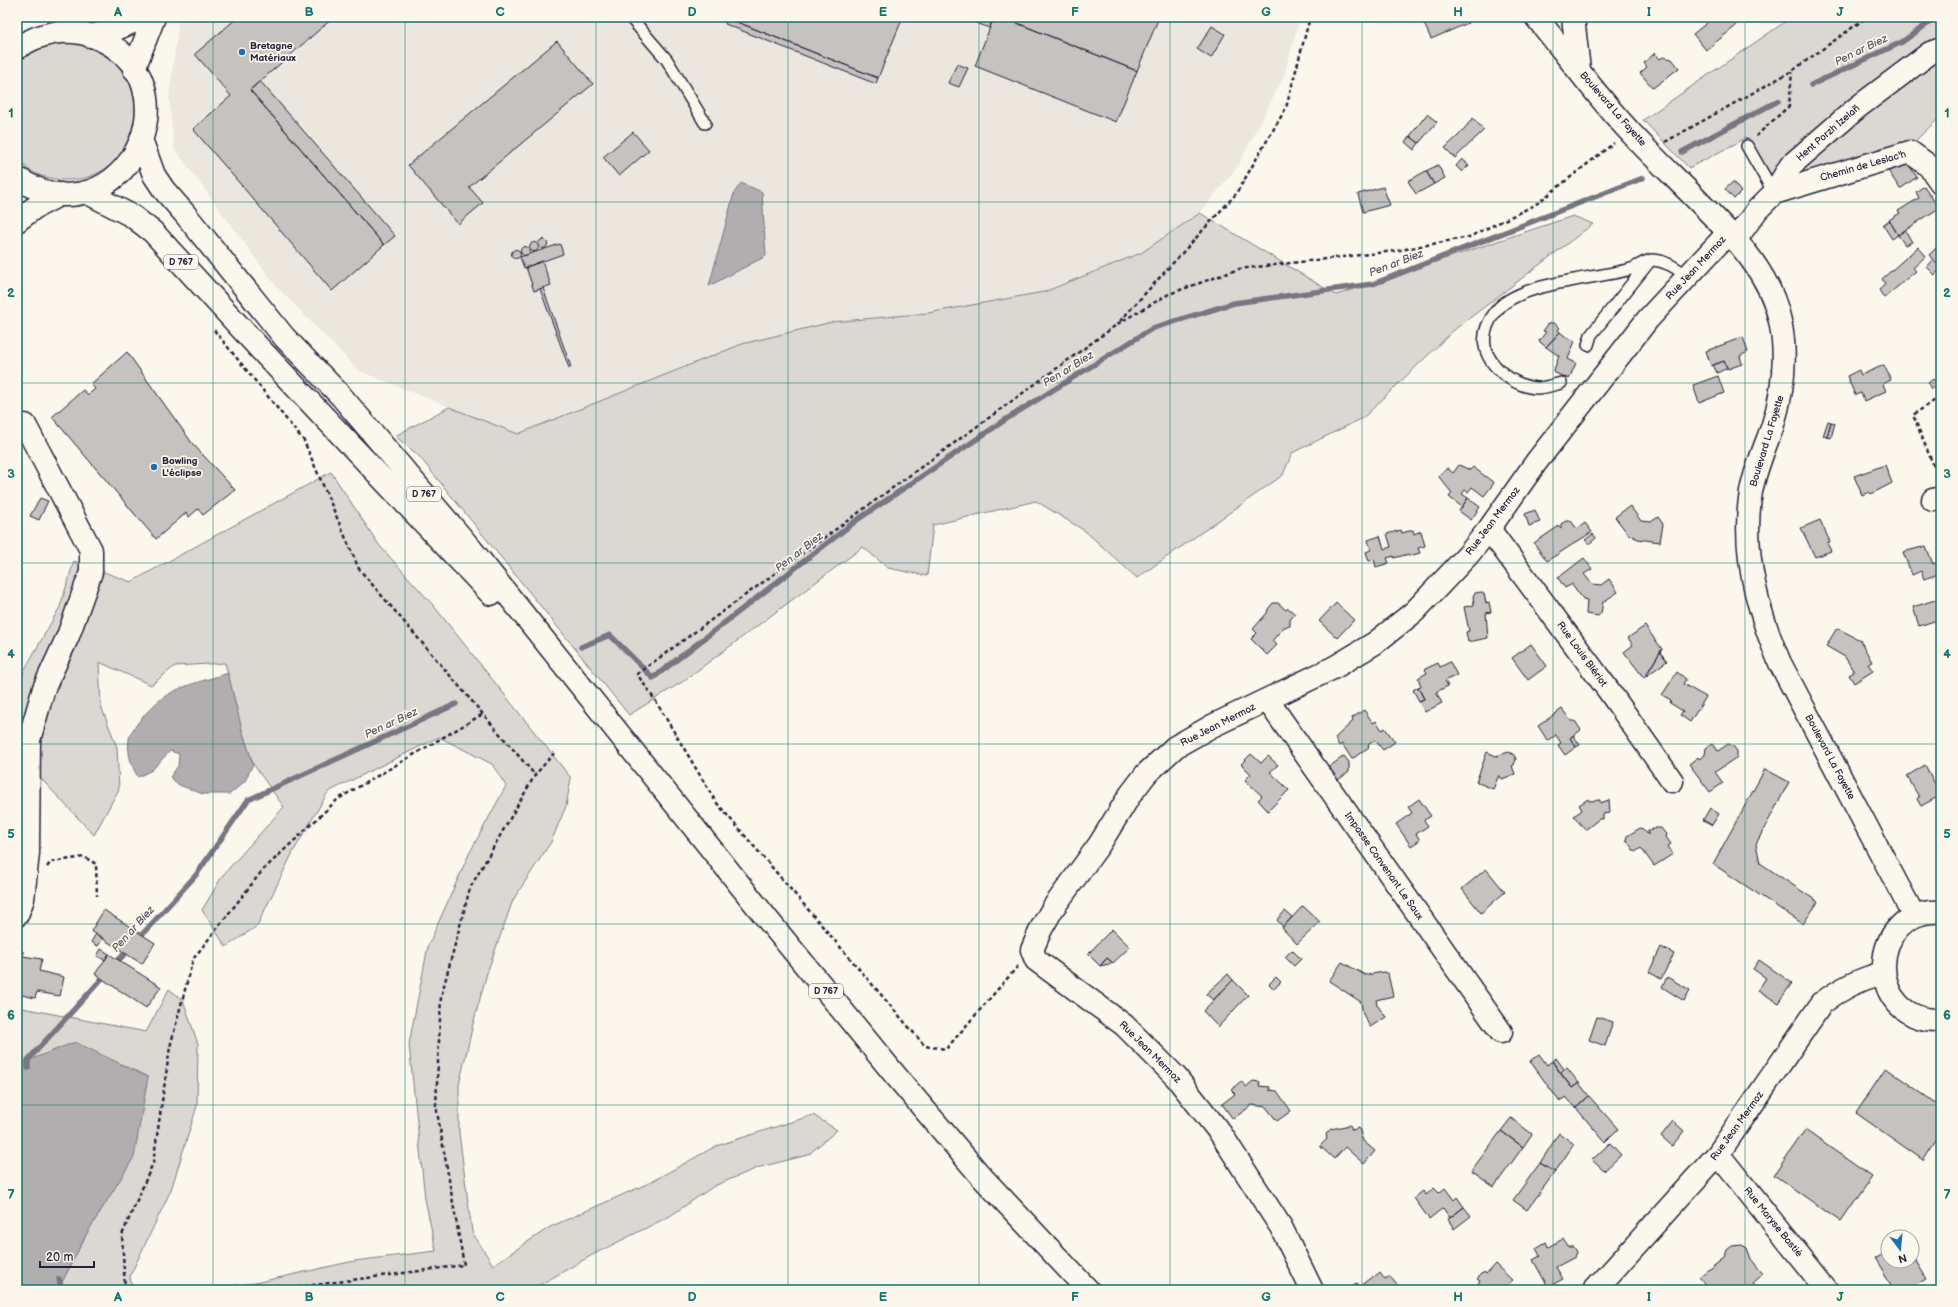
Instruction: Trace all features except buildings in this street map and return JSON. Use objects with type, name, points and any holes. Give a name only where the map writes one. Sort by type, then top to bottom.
[{"type":"main road","points":[[90,36],[111,32],[126,27],[142,17]]},
{"type":"main road","points":[[134,69],[154,17]]},
{"type":"main road","name":"Boulevard La Fayette","points":[[1536,17],[1631,133],[1733,235],[1756,265],[1769,288],[1780,321],[1784,348],[1784,382],[1780,401],[1759,462],[1751,493],[1748,535],[1751,572],[1758,604],[1768,636],[1780,663],[1914,916]]},
{"type":"main road","points":[[1573,17],[1579,70]]},
{"type":"main road","points":[[17,48],[60,24],[90,36],[115,48],[134,69],[141,82],[147,105],[147,120],[142,142],[131,162],[120,174],[108,183],[86,192],[61,194],[38,190],[17,178]]},
{"type":"main road","name":"Hent Porzh Izelañ","points":[[1733,235],[1774,193],[1791,165],[1858,106],[1930,54],[1941,49]]},
{"type":"main road","name":"D 767","points":[[142,142],[154,175],[164,190],[285,338],[341,396],[472,550],[768,920],[896,1076],[980,1175],[1088,1290]]},
{"type":"main road","name":"Chemin de Leslac'h","points":[[1774,193],[1910,152],[1928,165],[1941,183]]},
{"type":"main road","name":"D 767","points":[[86,192],[132,216],[152,232],[460,562],[577,682]]},
{"type":"main road","points":[[17,221],[34,208],[61,194]]},
{"type":"main road","name":"Rue Jean Mermoz","points":[[1312,1290],[1281,1227],[1221,1134],[1176,1077],[1124,1025],[1036,960],[1032,950],[1052,908],[1099,844],[1130,795],[1146,774],[1175,747],[1212,726],[1268,701],[1335,667],[1376,642],[1414,612],[1468,555],[1489,529],[1537,461],[1648,319],[1688,276],[1733,235]]},
{"type":"main road","points":[[17,915],[23,899],[28,853],[29,740],[44,688],[68,636],[91,572],[92,562],[91,550],[25,425]]},
{"type":"main road","name":"Rue Louis Blériot","points":[[1489,529],[1609,692],[1672,781]]},
{"type":"main road","name":"Impasse Convenant Le Saux","points":[[1268,701],[1501,1032]]},
{"type":"main road","points":[[1941,912],[1931,911],[1914,916],[1896,930],[1885,950],[1883,973],[1888,990],[1899,1004],[1913,1015],[1930,1020],[1941,1020]]},
{"type":"main road","name":"Rue Jean Mermoz","points":[[1595,1290],[1718,1154],[1822,1003],[1837,991],[1863,979],[1883,973]]},
{"type":"main road","name":"Rue Maryse Bastié","points":[[1718,1154],[1827,1290]]},
{"type":"lane","points":[[630,17],[667,60],[705,124]]},
{"type":"lane","points":[[1747,146],[1774,193]]},
{"type":"lane","points":[[1561,383],[1536,388],[1514,382],[1497,370],[1487,356],[1484,343],[1486,329],[1497,310],[1514,298],[1543,287],[1631,269],[1651,260],[1664,261],[1688,276]]},
{"type":"lane","points":[[1588,345],[1591,335],[1651,260]]},
{"type":"path","points":[[1118,323],[1236,194],[1286,108],[1310,17]]},
{"type":"path","points":[[1660,145],[1792,71],[1867,17]]},
{"type":"path","points":[[1747,146],[1789,106],[1792,71]]},
{"type":"path","points":[[1032,950],[946,1049],[925,1046],[716,802],[655,700],[637,674],[1118,323],[1169,294],[1239,268],[1395,251],[1469,237],[1535,205],[1614,143]]},
{"type":"path","points":[[210,325],[304,441],[359,569],[536,775]]},
{"type":"path","points":[[1938,494],[1913,415],[1941,396]]},
{"type":"path","points":[[125,1290],[122,1235],[153,1163],[170,1047],[194,959],[262,871],[338,799],[483,714]]},
{"type":"path","points":[[277,1290],[464,1265],[436,1106],[441,996],[470,888],[536,775],[556,751]]},
{"type":"path","points":[[44,870],[51,862],[84,857],[96,864],[97,896]]},
{"type":"shaded area","name":"Bretagne Matériaux","points":[[179,17],[1300,17],[1284,76],[1238,166],[1200,213],[1141,253],[1044,292],[928,313],[832,322],[742,344],[518,434],[359,371],[276,286],[174,148],[169,97]]},
{"type":"shaded area","points":[[1792,17],[1941,17],[1941,116],[1912,144],[1799,175],[1770,174],[1746,138],[1689,168],[1643,120]]},
{"type":"shaded area","points":[[67,42],[91,46],[114,60],[128,80],[135,102],[134,125],[126,147],[111,165],[90,176],[63,180],[38,175],[17,159],[17,65],[34,51],[46,46]]},
{"type":"shaded area","points":[[741,183],[762,192],[766,256],[709,286],[734,193]]},
{"type":"shaded area","points":[[1200,213],[1336,295],[1573,216],[1593,224],[1454,330],[1363,418],[1292,453],[1283,475],[1137,578],[1085,531],[1036,501],[933,525],[927,576],[888,568],[863,547],[682,682],[629,715],[418,455],[395,436],[449,407],[518,434],[742,344],[832,322],[928,313],[1044,292],[1141,253]]},
{"type":"shaded area","points":[[331,472],[379,545],[433,605],[571,778],[566,806],[551,842],[513,900],[487,973],[473,1024],[459,1085],[459,1133],[472,1232],[493,1265],[550,1227],[649,1183],[716,1146],[813,1115],[837,1130],[808,1155],[760,1167],[714,1186],[670,1216],[594,1254],[531,1290],[193,1290],[255,1283],[354,1261],[436,1251],[425,1199],[409,1044],[428,946],[469,854],[506,786],[492,764],[439,737],[328,792],[293,852],[257,926],[226,947],[202,910],[223,875],[284,807],[253,764],[242,730],[225,663],[175,666],[151,685],[99,662],[101,706],[117,747],[119,789],[94,835],[17,753],[17,683],[60,607],[74,561],[131,582]]},
{"type":"shaded area","points":[[228,673],[242,730],[253,764],[245,781],[230,794],[203,794],[179,785],[170,777],[178,766],[179,754],[170,751],[152,770],[138,777],[130,759],[129,739],[134,728],[151,708],[162,698],[174,691]]},
{"type":"shaded area","points":[[169,989],[183,1000],[198,1044],[197,1106],[171,1190],[130,1276],[132,1290],[58,1290],[86,1235],[17,1065],[17,1007],[146,1032]]},
{"type":"shaded area","points":[[75,1042],[148,1077],[134,1157],[86,1235],[58,1290],[22,1290],[17,1278],[17,1065]]},
{"type":"waterway","name":"Pen ar Biez","points":[[1811,85],[1902,42],[1937,17]]},
{"type":"waterway","name":"Pen ar Biez","points":[[1682,152],[1778,101]]},
{"type":"waterway","name":"Pen ar Biez","points":[[581,647],[610,635],[653,678],[857,520],[1008,418],[1153,328],[1234,303],[1373,284],[1643,178]]},
{"type":"waterway","name":"Pen ar Biez","points":[[137,940],[196,875],[248,800],[456,704]]},
{"type":"waterway","name":"Pen ar Biez","points":[[114,965],[130,948]]},
{"type":"waterway","name":"Pen ar Biez","points":[[28,1068],[28,1060],[107,973]]},
{"type":"waterway","name":"Pen ar Biez","points":[[59,1279],[62,1290]]},
{"type":"place","name":"Bretagne Matériaux","points":[[242,52]]},
{"type":"place","name":"Bowling L'éclipse","points":[[154,467]]}]
